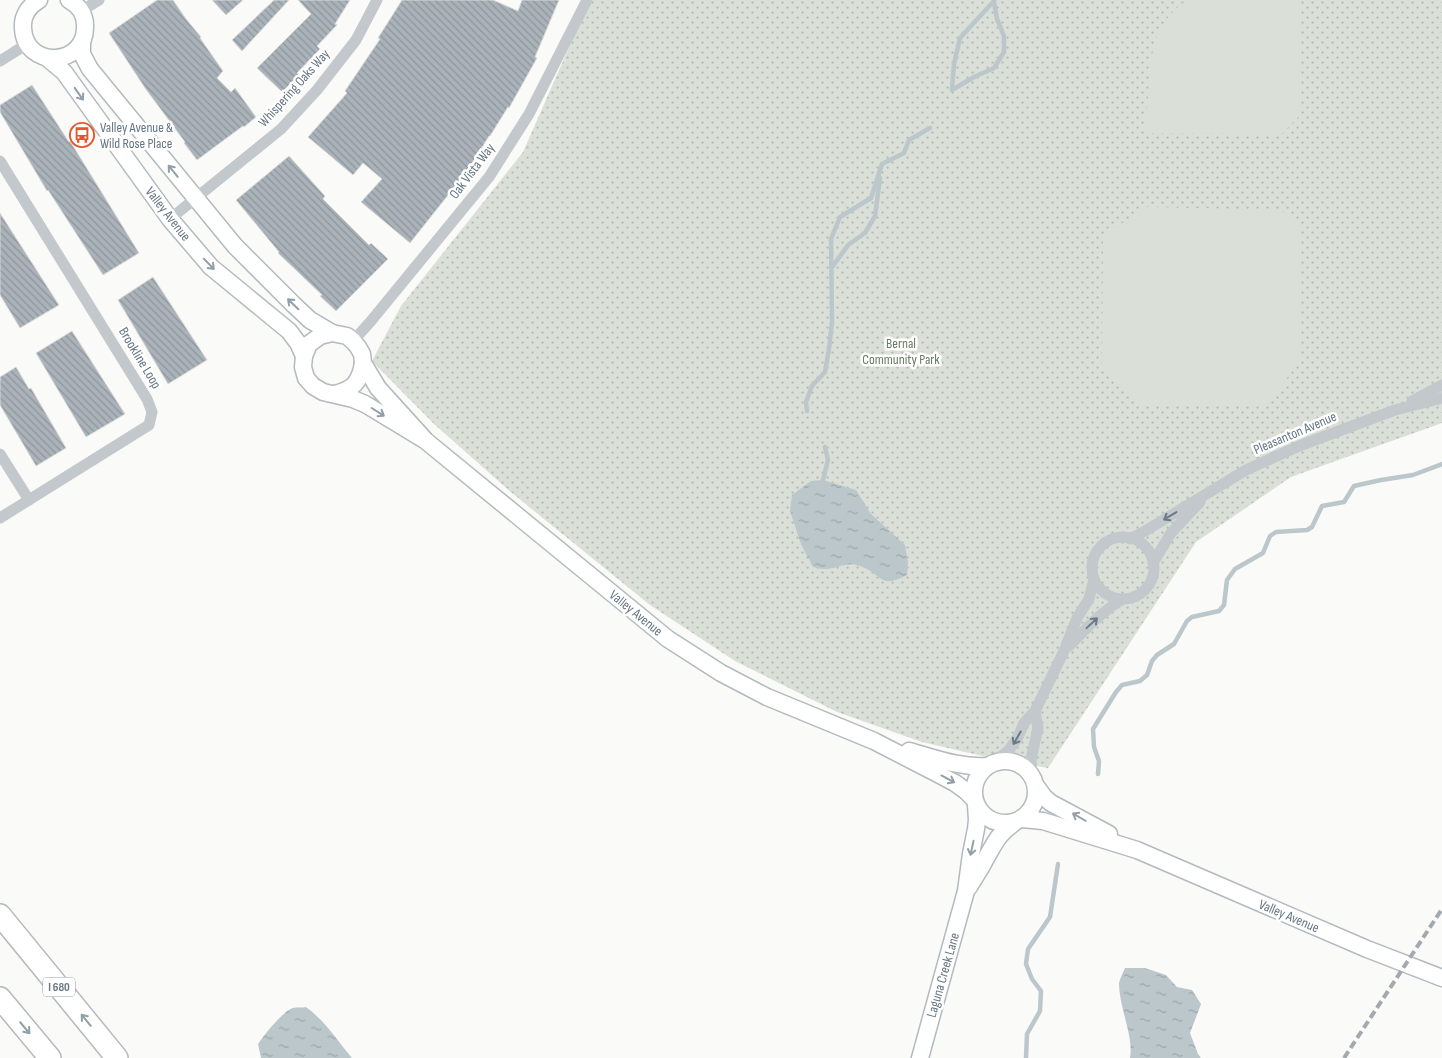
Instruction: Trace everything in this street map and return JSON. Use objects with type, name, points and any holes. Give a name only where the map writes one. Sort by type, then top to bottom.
[{"type":"highway","name":"I 680","points":[[0,915],[117,1058]]},
{"type":"highway","points":[[0,998],[50,1058]]},
{"type":"street","points":[[0,61],[27,44],[23,34],[24,7],[39,0]]},
{"type":"street","points":[[69,0],[82,11],[85,21],[82,54],[90,69],[235,246],[310,320],[332,334]]},
{"type":"street","points":[[82,11],[99,0]]},
{"type":"street","name":"Whispering Oaks Way","points":[[170,219],[281,129],[317,90],[356,40],[377,0]]},
{"type":"street","name":"Oak Vista Way","points":[[353,340],[371,321],[489,177],[529,114],[587,0]]},
{"type":"street","points":[[47,58],[67,56],[76,50],[82,42]]},
{"type":"street","name":"Valley Avenue","points":[[27,44],[36,53],[47,58],[64,72],[170,219],[211,267],[289,331],[298,343],[304,356],[303,367],[306,378],[313,386],[323,392],[353,399],[365,404],[426,441],[668,639],[721,674],[767,697],[874,741],[955,783],[966,791],[975,802]]},
{"type":"street","name":"Brookline Loop","points":[[0,161],[147,399],[152,412],[149,425],[0,518]]},
{"type":"street","points":[[304,356],[309,344],[320,336],[332,334],[346,336],[353,340]]},
{"type":"street","name":"Valley Avenue","points":[[353,340],[362,354],[364,363],[378,388],[426,441]]},
{"type":"street","points":[[334,394],[345,391],[355,384],[361,374],[364,363]]},
{"type":"street","name":"Pleasanton Avenue","points":[[1395,410],[1442,385]]},
{"type":"street","name":"Pleasanton Avenue","points":[[1130,538],[1144,532],[1246,470],[1299,446],[1395,410],[1442,398]]},
{"type":"street","points":[[0,454],[29,500]]},
{"type":"street","name":"Pleasanton Avenue","points":[[1153,563],[1171,533],[1210,492]]},
{"type":"street","points":[[1064,651],[1112,605],[1141,592],[1151,580],[1154,569],[1149,552],[1135,540],[1125,537],[1112,539],[1100,547],[1093,558],[1092,569],[1094,579],[1104,592],[1115,598],[1123,599]]},
{"type":"street","points":[[1035,711],[1038,728],[1031,758],[1036,798],[1031,810],[1018,821],[999,823],[985,817],[975,802],[973,790],[975,780],[980,772],[1009,750],[1018,737],[1024,723],[1035,711],[1064,651],[1077,618],[1089,599],[1094,579]]},
{"type":"street","name":"Valley Avenue","points":[[874,741],[960,765],[974,767],[991,764]]},
{"type":"street","points":[[991,764],[1005,760],[1016,762],[1025,767],[1034,780]]},
{"type":"street","name":"Valley Avenue","points":[[1034,780],[1044,797],[1051,803],[1137,850],[1367,949],[1442,978]]},
{"type":"street","name":"Laguna Creek Lane","points":[[920,1058],[966,892],[977,820],[975,802]]},
{"type":"street","name":"Valley Avenue","points":[[1018,821],[1043,821],[1137,850]]},
{"type":"street","name":"Laguna Creek Lane","points":[[966,892],[994,843],[1003,831],[1018,821]]},
{"type":"green space","name":"Bernal Community Park","points":[[590,0],[1442,0],[1442,423],[1291,477],[1196,542],[1048,768],[922,742],[837,712],[735,661],[650,605],[512,493],[434,424],[372,361],[401,306],[523,152]]},
{"type":"green space","points":[[1187,0],[1300,0],[1299,116],[1282,134],[1145,133],[1150,69],[1154,46],[1168,17]]},
{"type":"green space","points":[[1147,207],[1281,210],[1299,227],[1299,360],[1269,405],[1141,404],[1102,365],[1103,236]]},
{"type":"water","points":[[823,480],[856,490],[871,514],[905,545],[908,562],[907,575],[886,581],[867,569],[856,565],[825,569],[813,567],[801,544],[790,511],[792,495],[811,481]]},
{"type":"water","points":[[1125,968],[1145,968],[1166,975],[1177,987],[1192,990],[1201,1004],[1190,1033],[1201,1058],[1130,1058],[1130,1041],[1121,1002],[1119,983]]},
{"type":"water","points":[[306,1007],[325,1025],[352,1058],[261,1058],[258,1044],[274,1024],[289,1010]]},
{"type":"building","points":[[157,0],[173,0],[201,37],[223,71],[217,78],[231,92],[235,88],[256,117],[197,160],[145,88],[109,33]]},
{"type":"building","points":[[212,0],[243,0],[226,15]]},
{"type":"building","points":[[274,0],[289,0],[242,51],[232,40]]},
{"type":"building","points":[[298,0],[350,0],[335,24],[337,25],[317,46],[320,49],[282,92],[257,68],[311,14]]},
{"type":"building","points":[[402,0],[493,0],[518,11],[522,0],[559,0],[535,57],[537,58],[509,108],[468,170],[410,243],[361,202],[382,179],[363,163],[353,175],[308,137],[347,93],[345,91],[380,39],[378,38]]},
{"type":"building","points":[[32,85],[70,141],[139,253],[103,275],[47,191],[0,112],[0,105]]},
{"type":"building","points":[[289,156],[325,196],[323,199],[369,245],[371,243],[388,259],[336,311],[278,253],[236,200]]},
{"type":"building","points":[[0,213],[59,305],[20,328],[0,295]]},
{"type":"building","points":[[153,277],[207,360],[168,384],[118,300]]},
{"type":"building","points":[[72,331],[125,414],[86,437],[36,353]]},
{"type":"building","points":[[16,367],[29,389],[31,388],[66,448],[36,466],[0,405],[0,377]]},
{"type":"waterway","points":[[952,89],[954,64],[960,38],[994,1]]},
{"type":"waterway","points":[[952,90],[994,68],[1004,52],[1004,36],[997,19],[994,2]]},
{"type":"waterway","points":[[807,411],[806,402],[812,386],[825,372],[829,349],[832,322],[831,239],[840,217],[871,198],[882,164],[904,153],[909,140],[930,128]]},
{"type":"waterway","points":[[833,266],[848,245],[865,233],[875,216],[880,178]]},
{"type":"waterway","points":[[823,480],[828,460],[825,447]]},
{"type":"waterway","points":[[1098,774],[1099,761],[1094,747],[1093,729],[1116,692],[1122,685],[1140,681],[1147,675],[1152,661],[1157,655],[1174,644],[1187,621],[1192,617],[1219,611],[1224,605],[1227,580],[1235,569],[1263,553],[1270,536],[1276,532],[1307,530],[1312,527],[1322,506],[1344,502],[1354,486],[1413,475],[1442,464]]},
{"type":"waterway","points":[[1026,1058],[1027,1034],[1040,1011],[1041,991],[1032,979],[1026,964],[1028,949],[1050,917],[1058,864]]},
{"type":"railway","points":[[1344,1058],[1442,909]]},
{"type":"place","name":"Valley Avenue & Wild Rose Place","points":[[82,135]]}]
